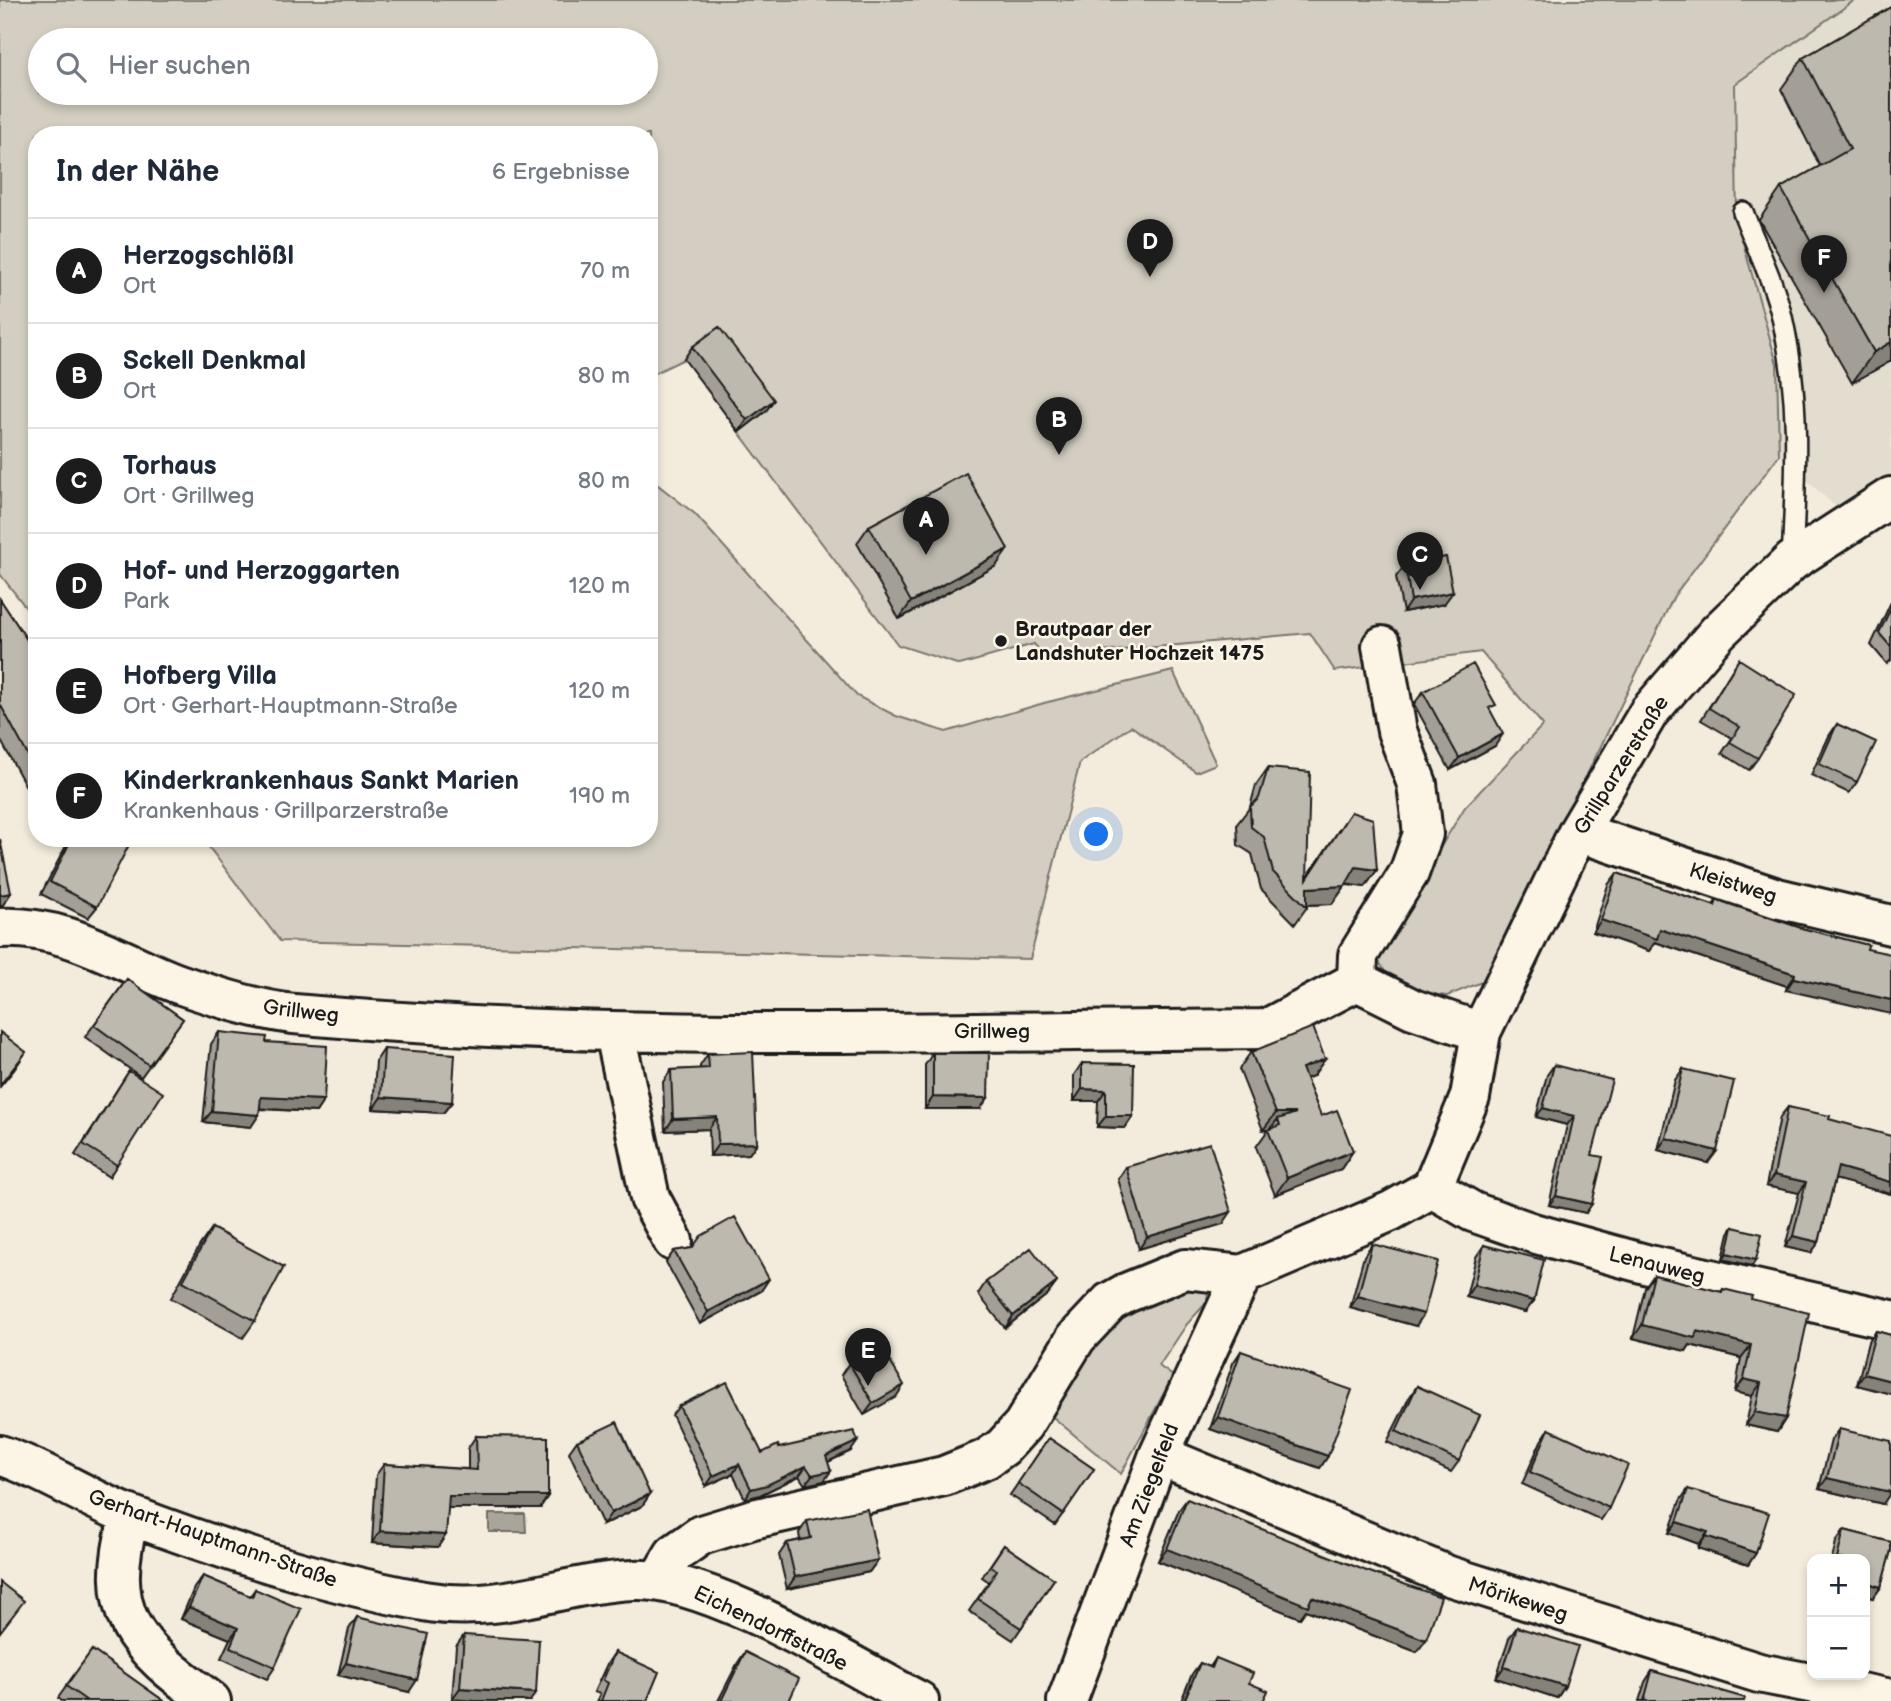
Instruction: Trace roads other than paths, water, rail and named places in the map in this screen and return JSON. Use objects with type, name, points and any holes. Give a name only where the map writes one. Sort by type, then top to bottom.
[{"type":"street","name":"Grillparzerstraße","points":[[1481,1031],[1578,832],[1649,712],[1718,632],[1792,561],[1891,497]]},
{"type":"street","points":[[658,1581],[674,1554],[701,1535],[753,1519],[944,1476],[986,1459],[1003,1447],[1023,1425],[1076,1338],[1110,1302],[1185,1269],[1242,1275],[1391,1211],[1432,1188],[1470,1097],[1481,1031],[1413,1009],[1357,981],[1358,955],[1409,873],[1423,835],[1417,784],[1397,731],[1381,646]]},
{"type":"street","name":"Kleistweg","points":[[1578,832],[1777,898],[1891,925]]},
{"type":"street","name":"Grillweg","points":[[0,928],[42,931],[83,941],[178,983],[290,1013],[615,1033],[1266,1029],[1357,981]]},
{"type":"street","points":[[615,1033],[650,1198],[673,1241]]},
{"type":"street","name":"Lenauweg","points":[[1432,1188],[1473,1213],[1546,1237],[1649,1265],[1891,1320]]},
{"type":"street","name":"Am Ziegelfeld","points":[[1067,1701],[1158,1455],[1242,1275]]},
{"type":"street","name":"Gerhart-Hauptmann-Straße","points":[[0,1455],[130,1515],[316,1577],[438,1602],[499,1604],[612,1582],[658,1581]]},
{"type":"street","name":"Mörikeweg","points":[[1158,1455],[1449,1576],[1759,1672],[1891,1699]]},
{"type":"street","points":[[130,1515],[117,1576],[122,1605],[133,1628],[155,1655],[210,1701]]},
{"type":"street","name":"Eichendorffstraße","points":[[658,1581],[690,1588],[735,1606],[919,1701]]},
{"type":"lane","points":[[1743,212],[1782,315],[1796,397],[1797,463],[1792,561]]},
{"type":"place","name":"Hof- und Herzoggarten","points":[[1150,277]]},
{"type":"place","name":"Kinderkrankenhaus Sankt Marien","points":[[1824,293]]},
{"type":"place","name":"Sckell Denkmal","points":[[1059,455]]},
{"type":"place","name":"Herzogschlößl","points":[[926,555]]},
{"type":"place","name":"Torhaus","points":[[1420,590]]},
{"type":"place","name":"Brautpaar der Landshuter Hochzeit 1475","points":[[1001,641]]},
{"type":"place","name":"Hofberg Villa","points":[[868,1386]]}]
